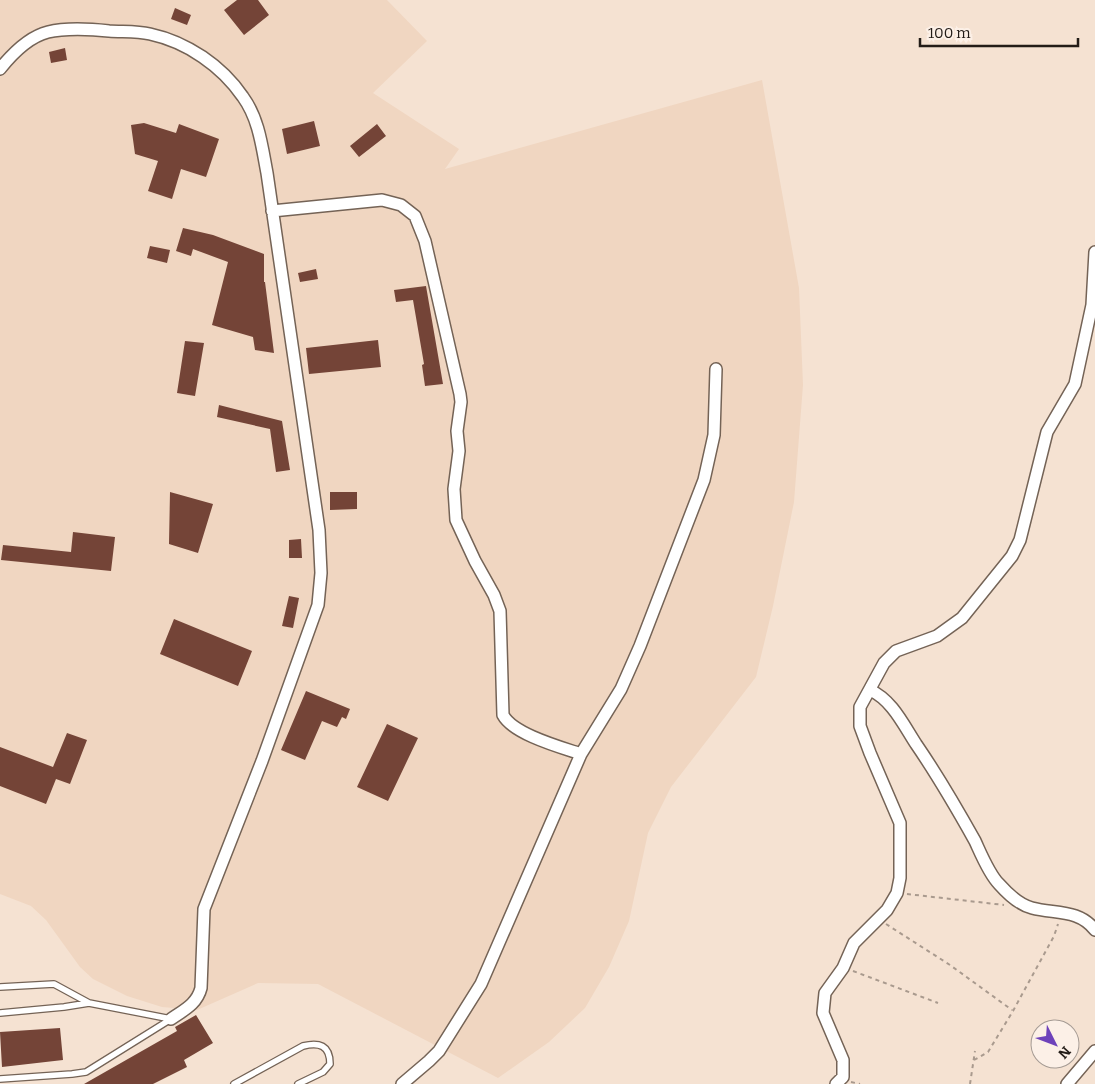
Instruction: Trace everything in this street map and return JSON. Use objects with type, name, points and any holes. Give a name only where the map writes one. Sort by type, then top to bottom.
[{"type":"street","points":[[0,69],[10,57],[31,40],[48,32],[91,29],[150,34],[189,48],[224,73],[244,98],[257,124],[272,211],[319,530],[321,573],[318,605],[262,761],[204,909],[201,988],[198,998],[191,1006],[171,1019]]},
{"type":"street","points":[[272,211],[382,200],[401,205],[415,216],[425,241],[460,394],[461,402],[457,432],[459,451],[454,489],[456,520],[475,561],[494,595],[500,611],[504,714],[507,721],[521,731],[581,754]]},
{"type":"street","points":[[836,1084],[843,1077],[843,1060],[823,1014],[825,993],[843,968],[854,943],[887,910],[898,893],[900,878],[900,823],[860,726],[860,707],[884,663],[896,651],[937,636],[962,618],[1012,556],[1020,540],[1047,432],[1075,384],[1092,305],[1095,252]]},
{"type":"street","points":[[402,1084],[439,1051],[480,984],[581,754],[621,689],[640,646],[704,480],[714,435],[716,369]]},
{"type":"street","points":[[870,690],[879,694],[893,709],[950,795],[998,884],[1019,902],[1032,908],[1075,915],[1091,924],[1095,930]]},
{"type":"street","points":[[1067,1084],[1095,1051]]},
{"type":"lane","points":[[0,987],[54,984],[89,1003],[171,1019]]},
{"type":"lane","points":[[0,1013],[64,1008],[89,1003]]},
{"type":"lane","points":[[0,1079],[86,1072],[171,1019]]},
{"type":"lane","points":[[234,1084],[302,1046],[313,1043],[322,1046],[330,1055],[330,1064],[323,1072],[298,1084]]},
{"type":"path","points":[[898,893],[1004,906],[1019,902]]},
{"type":"path","points":[[974,1060],[988,1052],[1013,1011],[1054,936],[1062,912]]},
{"type":"path","points":[[878,919],[950,965],[1013,1011]]},
{"type":"path","points":[[843,968],[938,1003]]},
{"type":"path","points":[[970,1084],[974,1051]]},
{"type":"shaded area","points":[[0,0],[387,0],[427,41],[373,93],[459,149],[445,169],[762,80],[799,288],[803,385],[794,502],[773,606],[756,677],[671,787],[648,833],[629,921],[609,967],[585,1008],[549,1042],[498,1078],[318,984],[258,983],[197,1010],[162,1007],[127,996],[93,979],[80,967],[46,920],[31,906],[0,894]]},
{"type":"building","points":[[237,0],[258,0],[269,15],[244,35],[224,10]]},
{"type":"building","points":[[175,8],[191,15],[187,25],[171,19]]},
{"type":"building","points":[[65,48],[67,60],[51,63],[49,52]]},
{"type":"building","points":[[314,121],[320,146],[287,154],[282,129]]},
{"type":"building","points":[[144,123],[176,133],[179,124],[219,139],[206,177],[181,169],[172,199],[148,191],[158,161],[135,154],[131,125]]},
{"type":"building","points":[[377,124],[386,136],[359,157],[350,146]]},
{"type":"building","points":[[183,228],[213,235],[264,254],[264,282],[274,353],[255,350],[253,337],[212,325],[228,262],[193,249],[191,256],[176,251]]},
{"type":"building","points":[[150,246],[170,250],[167,263],[147,258]]},
{"type":"building","points":[[316,269],[318,279],[300,282],[298,273]]},
{"type":"building","points":[[426,286],[443,384],[425,386],[422,365],[424,364],[413,300],[396,302],[394,290]]},
{"type":"building","points":[[378,340],[381,367],[309,374],[306,348]]},
{"type":"building","points":[[185,341],[204,343],[195,396],[177,393]]},
{"type":"building","points":[[219,405],[282,421],[290,470],[276,472],[270,429],[217,417]]},
{"type":"building","points":[[170,492],[213,504],[198,553],[169,544]]},
{"type":"building","points":[[330,492],[357,492],[357,509],[330,510]]},
{"type":"building","points":[[73,532],[115,537],[111,571],[1,560],[3,545],[71,552]]},
{"type":"building","points":[[301,539],[302,558],[289,558],[289,540]]},
{"type":"building","points":[[289,596],[299,598],[293,628],[282,626]]},
{"type":"building","points":[[174,619],[252,651],[238,686],[160,654]]},
{"type":"building","points":[[306,691],[350,709],[346,719],[342,717],[337,727],[322,721],[305,760],[281,750]]},
{"type":"building","points":[[387,724],[418,738],[388,801],[357,787]]},
{"type":"building","points":[[67,733],[87,740],[70,784],[56,779],[46,804],[0,786],[0,747],[53,767]]},
{"type":"building","points":[[196,1015],[213,1043],[184,1060],[187,1067],[153,1084],[84,1084],[177,1031],[175,1027]]},
{"type":"building","points":[[60,1028],[63,1060],[2,1067],[0,1032]]}]
